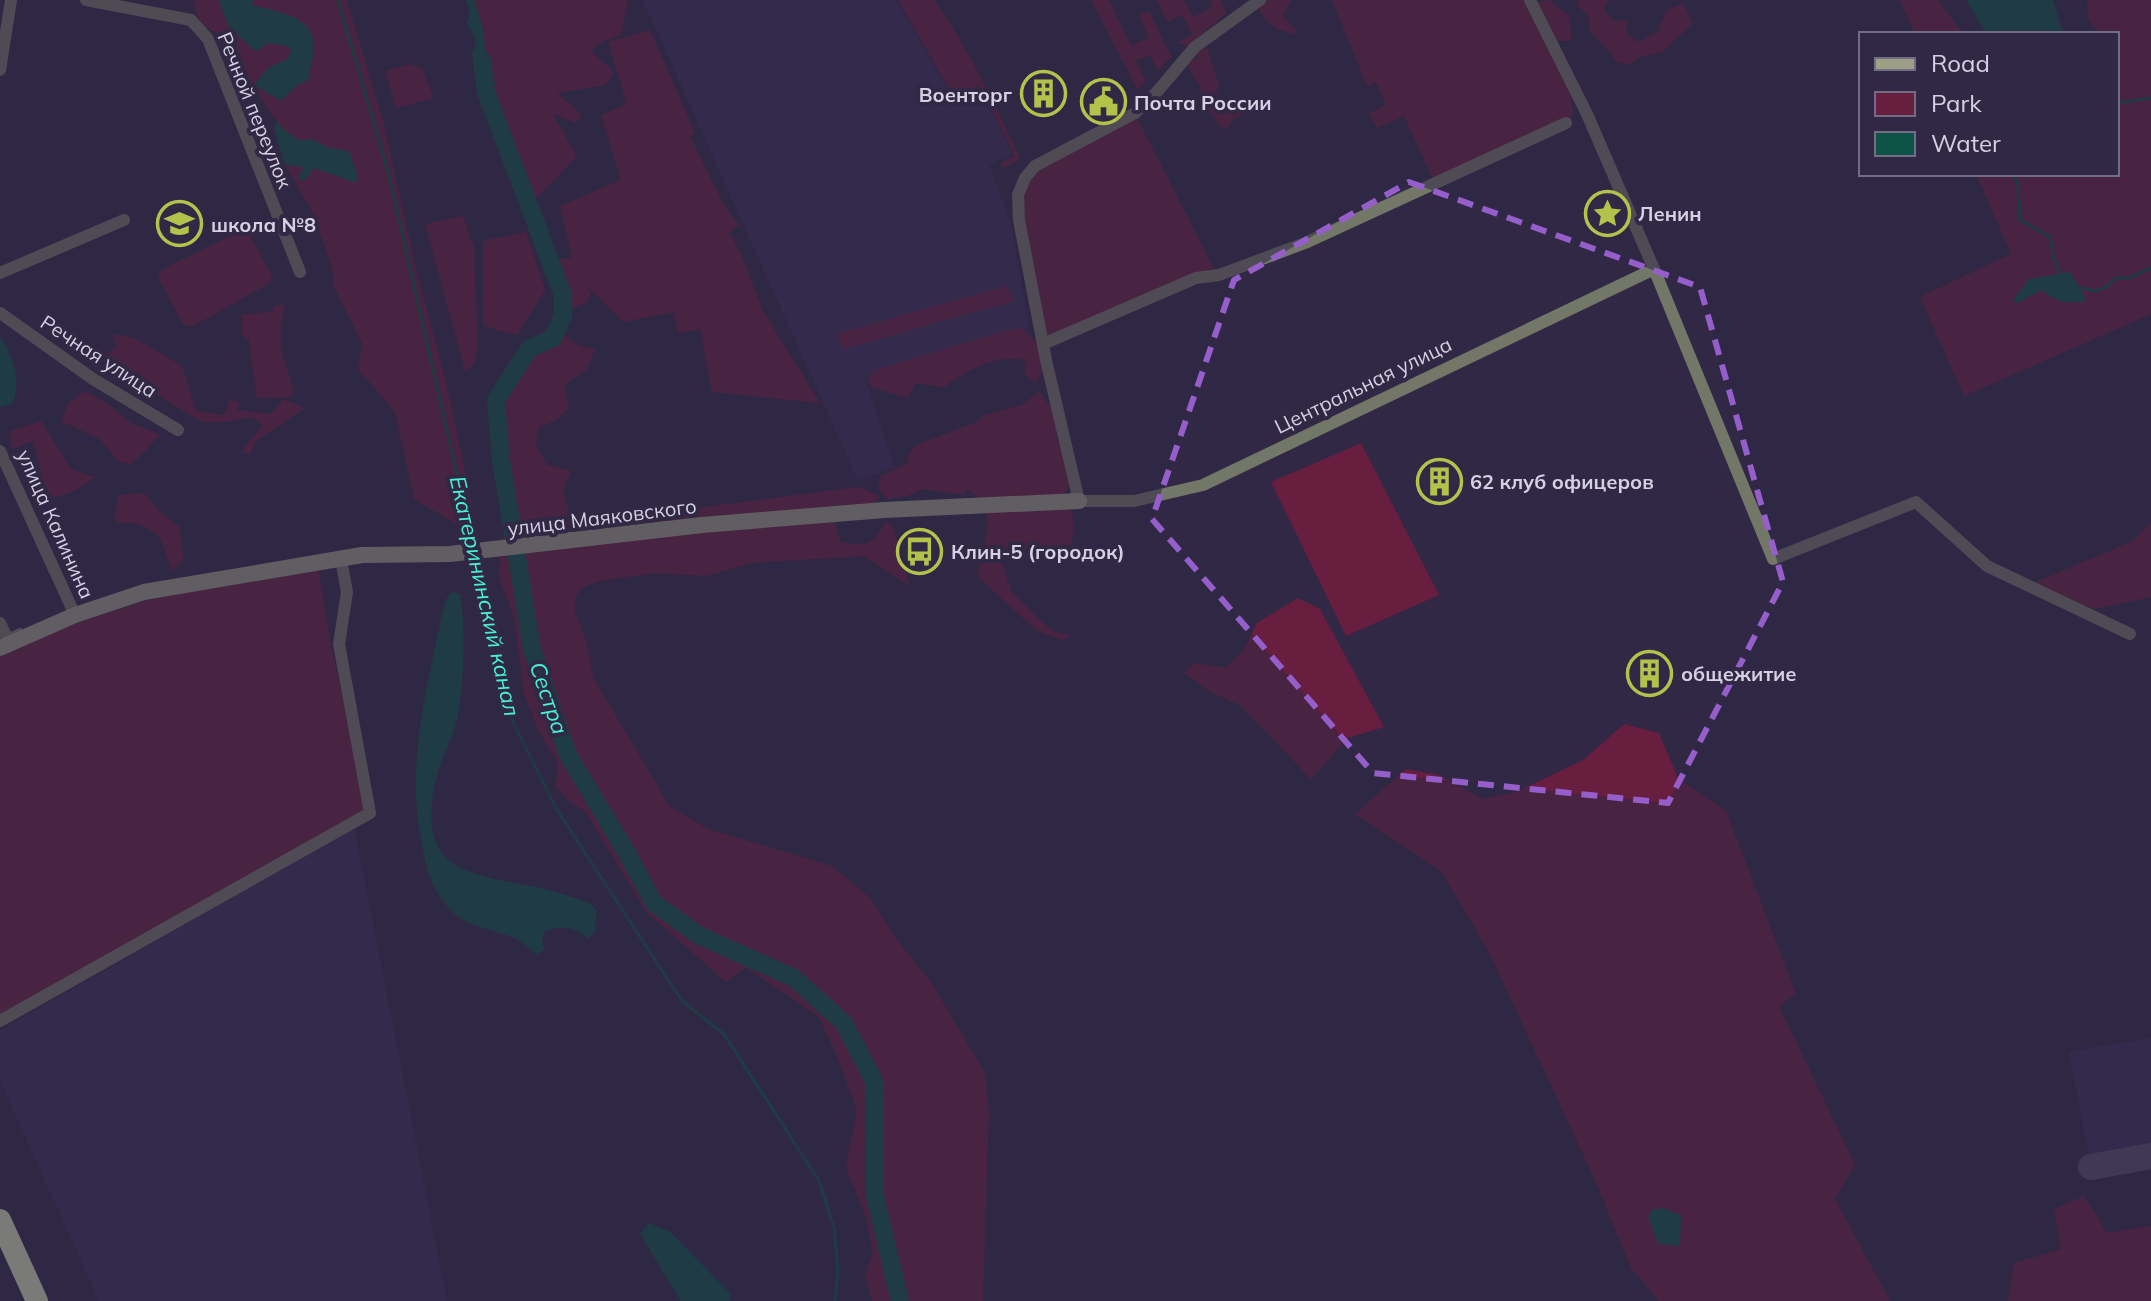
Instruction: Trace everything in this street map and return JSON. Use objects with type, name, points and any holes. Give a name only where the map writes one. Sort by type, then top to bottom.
[{"type":"highway","points":[[0,1220],[37,1301]]},
{"type":"highway","points":[[0,1254],[22,1301]]},
{"type":"street","points":[[0,70],[11,0]]},
{"type":"street","name":"Речной переулок","points":[[86,0],[152,5],[191,20],[208,39],[300,272]]},
{"type":"street","points":[[1079,501],[1043,344],[1019,220],[1018,195],[1025,178],[1035,166],[1141,108],[1195,47],[1260,0]]},
{"type":"street","points":[[1530,0],[1587,114],[1773,559],[1916,502],[1987,566],[2130,634]]},
{"type":"street","points":[[1043,344],[1196,278],[1219,275],[1305,243],[1566,123]]},
{"type":"street","points":[[0,273],[124,220]]},
{"type":"street","name":"Центральная улица","points":[[1079,501],[1134,501],[1203,485],[1654,269]]},
{"type":"street","name":"Речная улица","points":[[0,313],[93,379],[178,430]]},
{"type":"street","name":"улица Калинина","points":[[0,451],[68,618]]},
{"type":"street","name":"улица Маяковского","points":[[0,648],[68,618],[154,590],[367,555],[450,554],[702,525],[884,510],[1079,501]]},
{"type":"street","points":[[0,1021],[370,813],[339,644],[347,592],[341,559]]},
{"type":"street","points":[[0,623],[6,636],[12,638],[46,623],[68,618]]},
{"type":"highlighted area","points":[[1409,182],[1700,287],[1783,582],[1668,803],[1373,773],[1152,519],[1234,280]]},
{"type":"shaded area","points":[[643,0],[896,0],[953,99],[980,86],[1012,154],[989,165],[1011,225],[1029,328],[865,379],[895,467],[858,480]]},
{"type":"shaded area","points":[[354,827],[447,1301],[99,1301],[0,1080],[0,1031]]},
{"type":"shaded area","points":[[2151,1038],[2151,1156],[2091,1167],[2069,1052]]},
{"type":"green space","points":[[194,0],[347,0],[383,121],[416,269],[448,390],[481,548],[469,549],[458,525],[414,499],[395,412],[358,369],[362,343],[334,287],[332,267],[312,211],[284,163],[274,129],[277,121],[252,87],[229,27],[227,36],[208,28],[197,14]]},
{"type":"green space","points":[[474,0],[628,0],[621,35],[601,42],[591,51],[614,72],[605,85],[557,93],[581,114],[576,123],[552,113],[577,156],[534,201],[489,87],[494,86],[493,80],[488,77],[483,28]]},
{"type":"green space","points":[[898,0],[934,0],[959,37],[990,96],[1019,156],[1017,162],[1003,168],[1001,163],[1014,155],[980,85],[954,98]]},
{"type":"green space","points":[[1091,0],[1109,0],[1131,46],[1149,38],[1139,15],[1149,11],[1171,57],[1158,71],[1150,55],[1136,61],[1146,82],[1137,89]]},
{"type":"green space","points":[[1157,0],[1184,0],[1193,17],[1213,7],[1210,0],[1221,0],[1226,13],[1188,46],[1178,43],[1192,34],[1182,15],[1167,22]]},
{"type":"green space","points":[[1267,0],[1291,0],[1283,15],[1299,34],[1281,30],[1266,20],[1259,10]]},
{"type":"green space","points":[[1332,0],[1523,0],[1561,72],[1573,114],[1566,123],[1435,184],[1404,116],[1377,128],[1369,113],[1386,105],[1376,82],[1367,86]]},
{"type":"green space","points":[[1545,0],[1569,16],[1572,41],[1557,41],[1538,3]]},
{"type":"green space","points":[[1578,0],[1608,0],[1604,10],[1612,20],[1627,21],[1626,33],[1638,42],[1659,31],[1667,12],[1678,5],[1684,4],[1692,24],[1662,52],[1639,57],[1628,65],[1614,61],[1612,54],[1590,31],[1588,16],[1578,5]]},
{"type":"green space","points":[[1900,0],[1938,0],[1962,32],[1914,32]]},
{"type":"green space","points":[[2087,0],[2151,0],[2151,314],[1964,396],[1920,297],[2011,254],[1977,176],[2119,176],[2119,32],[2098,32],[2089,20]]},
{"type":"green space","points":[[650,30],[695,133],[690,136],[724,205],[739,225],[729,232],[763,311],[820,403],[712,392],[700,329],[678,333],[673,312],[623,322],[583,282],[591,293],[587,302],[570,309],[564,335],[579,346],[595,349],[587,369],[564,385],[569,408],[556,420],[539,427],[536,445],[547,465],[571,471],[563,492],[570,515],[651,512],[673,506],[705,507],[858,487],[879,496],[873,506],[836,511],[836,528],[841,542],[863,545],[875,539],[886,521],[893,527],[910,586],[864,556],[751,563],[706,576],[654,573],[599,581],[582,588],[576,596],[575,612],[587,644],[593,677],[670,807],[708,829],[832,866],[871,899],[896,939],[931,982],[985,1073],[989,1112],[983,1301],[872,1301],[865,1275],[873,1253],[867,1220],[846,1168],[857,1109],[819,1017],[746,967],[726,982],[647,913],[585,811],[570,802],[556,787],[557,761],[539,732],[524,693],[514,617],[499,578],[501,539],[512,526],[501,460],[496,400],[529,349],[553,338],[557,327],[562,308],[561,289],[549,260],[572,258],[560,206],[621,180],[601,115],[627,104],[608,42]]},
{"type":"green space","points":[[1207,47],[1219,86],[1215,94],[1240,102],[1242,116],[1234,118],[1228,128],[1221,127],[1203,101],[1200,87],[1187,64],[1197,58],[1197,51]]},
{"type":"green space","points":[[408,64],[422,68],[434,98],[396,108],[385,71]]},
{"type":"green space","points":[[1135,114],[1217,275],[1044,342],[1020,220],[1026,179],[1036,167]]},
{"type":"green space","points":[[463,216],[474,247],[478,347],[474,364],[465,371],[425,224]]},
{"type":"green space","points":[[240,231],[250,235],[272,276],[270,283],[193,326],[183,324],[158,277],[161,270]]},
{"type":"green space","points":[[526,232],[545,290],[517,335],[483,326],[483,241]]},
{"type":"green space","points":[[1007,286],[1014,301],[843,349],[836,334]]},
{"type":"green space","points":[[284,305],[281,347],[294,395],[257,399],[249,340],[242,336],[242,315],[273,311],[274,306]]},
{"type":"green space","points":[[1022,328],[1039,345],[1045,366],[1036,383],[1024,373],[1026,360],[1015,359],[983,364],[944,387],[915,383],[908,398],[873,388],[868,382],[873,371]]},
{"type":"green space","points":[[114,334],[134,338],[182,366],[196,411],[223,415],[229,406],[228,400],[239,402],[236,410],[270,414],[284,399],[305,408],[255,442],[249,455],[241,451],[263,426],[252,417],[202,422],[102,361],[117,345],[113,340]]},
{"type":"green space","points":[[85,391],[108,404],[129,422],[160,435],[132,464],[118,461],[100,439],[61,421],[68,403]]},
{"type":"green space","points":[[1039,392],[1052,410],[1057,438],[1064,447],[1070,483],[1065,494],[980,499],[967,489],[964,495],[923,489],[907,496],[887,499],[878,489],[880,476],[907,464],[909,454],[916,445],[974,423],[985,415],[1021,405]]},
{"type":"green space","points":[[41,421],[71,469],[95,477],[70,493],[57,497],[42,496],[41,473],[33,441],[13,449],[10,441],[11,431]]},
{"type":"green space","points":[[1361,443],[1439,595],[1346,636],[1271,482]]},
{"type":"green space","points":[[144,493],[159,511],[179,527],[184,559],[172,571],[159,535],[136,523],[119,523],[114,516],[119,495]]},
{"type":"green space","points":[[1065,508],[1072,511],[1074,529],[1071,545],[1013,550],[1000,557],[1011,591],[1056,633],[1070,634],[1064,641],[1036,630],[977,576],[988,527],[986,512]]},
{"type":"green space","points":[[2151,522],[2151,597],[2094,609],[2031,584],[2133,541]]},
{"type":"green space","points":[[318,568],[366,809],[0,1017],[0,657],[71,625],[148,600]]},
{"type":"green space","points":[[1298,598],[1320,609],[1384,727],[1348,738],[1311,779],[1241,706],[1209,691],[1184,673],[1194,663],[1226,668],[1244,649],[1257,623]]},
{"type":"green space","points":[[1624,724],[1659,733],[1678,778],[1726,811],[1796,994],[1779,1006],[1855,1165],[1835,1199],[1890,1301],[1659,1301],[1631,1268],[1595,1180],[1489,952],[1441,871],[1355,814],[1406,769],[1438,775],[1483,799],[1516,792],[1583,760]]},
{"type":"green space","points":[[2084,1196],[2107,1233],[2151,1226],[2151,1301],[2008,1301],[2014,1263],[2061,1249],[2054,1209]]},
{"type":"water","points":[[219,0],[254,0],[252,5],[301,21],[312,36],[314,47],[310,78],[281,101],[254,85],[270,67],[287,59],[291,49],[268,43],[256,52],[228,26]]},
{"type":"water","points":[[466,0],[474,0],[483,28],[488,77],[496,83],[494,86],[483,84],[475,74],[472,53],[476,41],[467,24],[470,13]]},
{"type":"water","points":[[1966,0],[2053,0],[2062,32],[1986,32]]},
{"type":"water","points":[[277,121],[298,140],[312,139],[329,148],[349,151],[358,177],[356,183],[314,168],[304,181],[298,179],[303,169],[284,163],[274,129]]},
{"type":"water","points":[[2070,272],[2087,301],[2063,302],[2042,290],[2015,304],[2014,299],[2029,279]]},
{"type":"water","points":[[0,336],[12,360],[16,387],[12,404],[0,407]]},
{"type":"water","points":[[452,592],[460,594],[462,606],[462,677],[459,711],[435,786],[431,809],[433,833],[442,853],[467,871],[559,893],[591,904],[597,911],[594,934],[587,938],[567,928],[545,931],[542,941],[544,949],[537,955],[516,939],[457,916],[438,894],[425,859],[417,809],[417,753],[442,614]]},
{"type":"water","points":[[1663,1208],[1681,1215],[1680,1246],[1658,1244],[1648,1217],[1652,1210]]},
{"type":"water","points":[[649,1223],[670,1232],[731,1294],[730,1301],[681,1301],[640,1234]]},
{"type":"waterway","name":"Екатерининский канал","points":[[338,0],[388,171],[473,545]]},
{"type":"waterway","name":"Сестра","points":[[482,60],[486,92],[563,295],[563,316],[553,338],[529,349],[496,400],[501,460],[532,649],[568,755],[654,903],[698,935],[794,978],[844,1023],[874,1081],[875,1196],[900,1301]]},
{"type":"waterway","points":[[2119,103],[2151,98]]},
{"type":"waterway","points":[[2013,176],[2018,184],[2020,220],[2050,237],[2054,260],[2062,277]]},
{"type":"waterway","points":[[2077,287],[2095,291],[2116,278],[2129,278],[2151,268]]},
{"type":"waterway","name":"Екатерининский канал","points":[[475,556],[494,662],[509,714],[557,810],[682,1001],[724,1034],[819,1181],[834,1227],[838,1270],[835,1301]]},
{"type":"taxiway","points":[[2091,1167],[2151,1156]]},
{"type":"place","name":"Военторг","points":[[1043,94]]},
{"type":"place","name":"Почта России","points":[[1103,102]]},
{"type":"place","name":"Ленин","points":[[1607,213]]},
{"type":"place","name":"школа №8","points":[[180,224]]},
{"type":"place","name":"62 клуб офицеров","points":[[1439,481]]},
{"type":"place","name":"Клин-5 (городок)","points":[[920,551]]},
{"type":"place","name":"общежитие","points":[[1650,673]]}]
